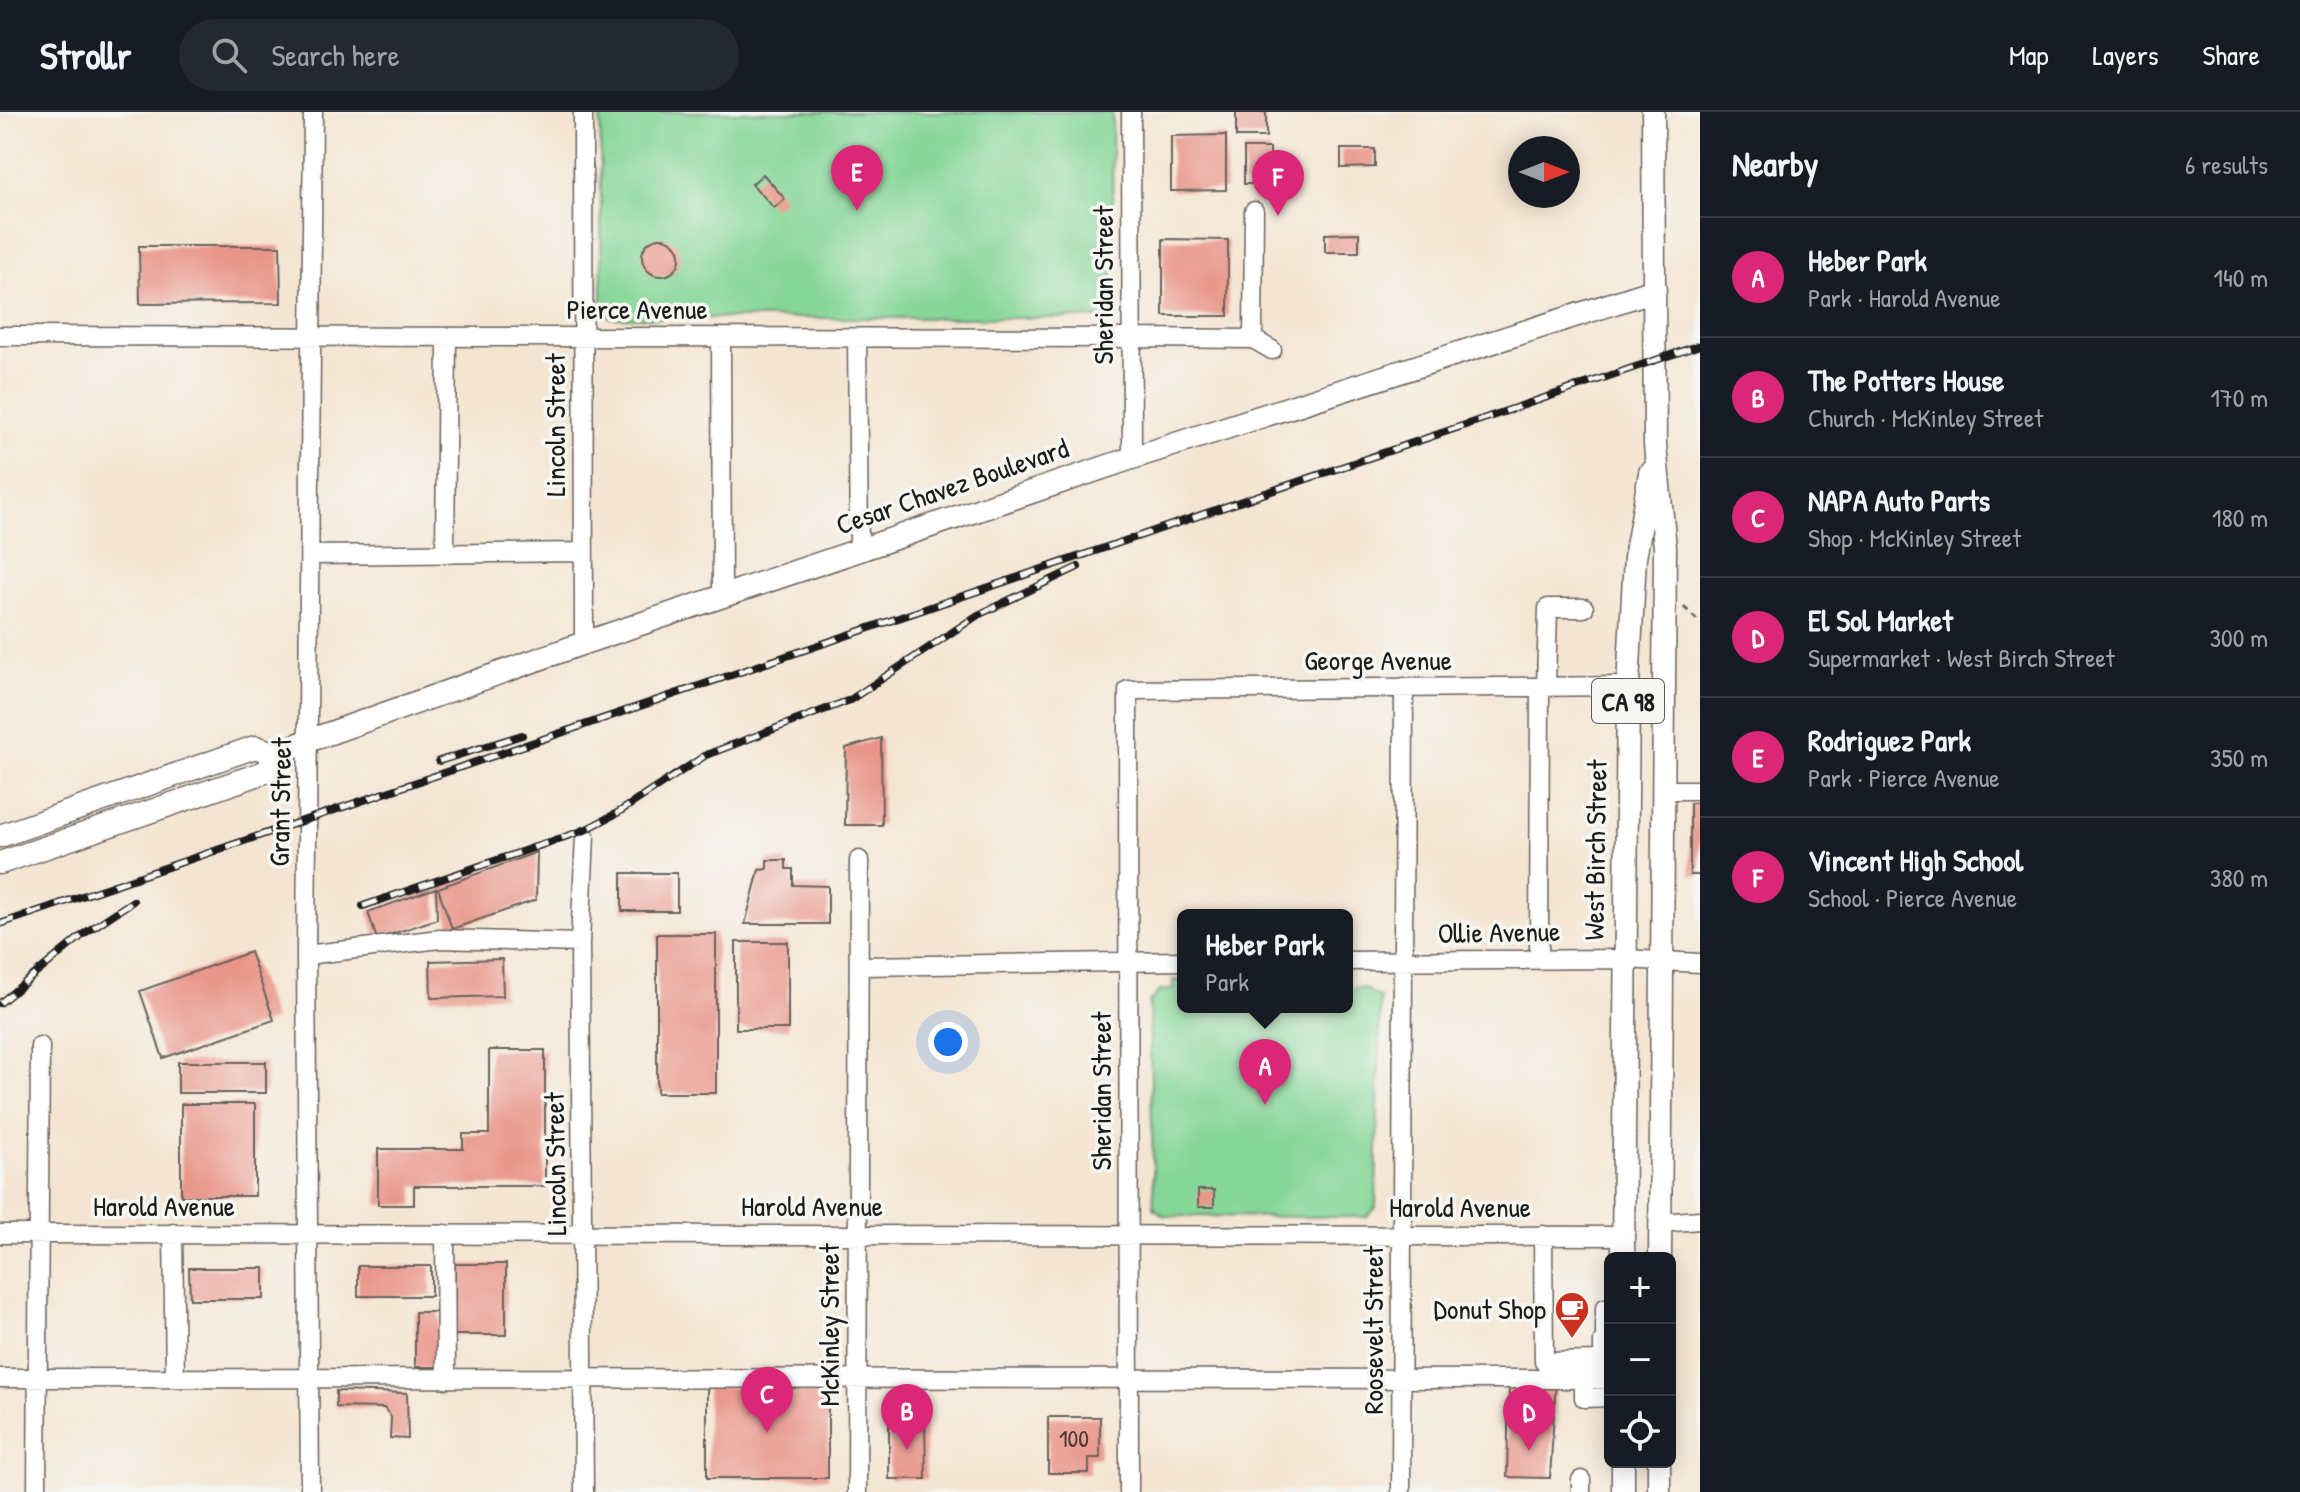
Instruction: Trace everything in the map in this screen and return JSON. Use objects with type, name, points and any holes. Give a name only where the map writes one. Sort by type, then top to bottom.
[{"type":"main road","name":"West Birch Street","points":[[1653,112],[1655,445],[1665,547],[1665,963],[1660,1252]]},
{"type":"main road","name":"Cesar Chavez Boulevard","points":[[0,836],[255,747],[274,753],[859,549],[1655,290]]},
{"type":"main road","name":"West Birch Street","points":[[1623,1247],[1628,686],[1635,558],[1655,445]]},
{"type":"main road","name":"Cesar Chavez Boulevard","points":[[0,863],[268,771],[274,753]]},
{"type":"main road","points":[[0,821],[105,785],[132,790]]},
{"type":"main road","points":[[1623,1468],[1623,1492]]},
{"type":"main road","points":[[1659,1468],[1659,1492]]},
{"type":"street","name":"Grant Street","points":[[310,1492],[306,955],[313,112]]},
{"type":"street","name":"Lincoln Street","points":[[583,112],[584,643]]},
{"type":"street","name":"Sheridan Street","points":[[1131,112],[1132,458]]},
{"type":"street","points":[[1253,339],[1254,211]]},
{"type":"street","name":"Pierce Avenue","points":[[0,336],[1253,339],[1272,350]]},
{"type":"street","points":[[721,337],[722,596]]},
{"type":"street","points":[[445,554],[447,338]]},
{"type":"street","points":[[857,338],[859,549]]},
{"type":"street","points":[[310,555],[584,552]]},
{"type":"street","points":[[1539,960],[1543,687],[1548,608],[1584,608]]},
{"type":"street","name":"George Avenue","points":[[1128,690],[1628,686]]},
{"type":"street","name":"Roosevelt Street","points":[[1401,1492],[1404,687]]},
{"type":"street","name":"Sheridan Street","points":[[1128,690],[1129,1492]]},
{"type":"street","points":[[1663,790],[1700,790]]},
{"type":"street","name":"Lincoln Street","points":[[584,1492],[580,943],[585,836]]},
{"type":"street","name":"McKinley Street","points":[[857,1492],[859,860]]},
{"type":"street","points":[[306,955],[440,939],[580,943]]},
{"type":"street","name":"Ollie Avenue","points":[[1353,961],[1624,959],[1700,963]]},
{"type":"street","points":[[861,966],[1177,961]]},
{"type":"street","points":[[37,1492],[40,1046]]},
{"type":"street","points":[[1660,1223],[1700,1220]]},
{"type":"street","points":[[173,1233],[175,1378]]},
{"type":"street","name":"Harold Avenue","points":[[0,1234],[1543,1235],[1623,1247]]},
{"type":"street","points":[[445,1234],[446,1379]]},
{"type":"street","points":[[1543,1235],[1544,1362],[1603,1361],[1604,1357]]},
{"type":"street","points":[[0,1378],[1604,1379]]},
{"type":"street","points":[[1584,1379],[1584,1398],[1604,1397]]},
{"type":"path","points":[[1684,607],[1700,623]]},
{"type":"green space","points":[[600,112],[1112,112],[1113,311],[1105,318],[612,318],[602,311]]},
{"type":"green space","points":[[1173,980],[1177,980],[1177,1013],[1353,1013],[1353,988],[1364,988],[1380,998],[1376,1208],[1366,1217],[1164,1216],[1154,1208],[1149,1002],[1161,990],[1173,990]]},
{"type":"building","points":[[1236,112],[1266,112],[1266,137],[1236,137]]},
{"type":"building","points":[[1226,135],[1226,190],[1171,191],[1171,136]]},
{"type":"building","points":[[1244,148],[1270,148],[1270,184],[1244,184]]},
{"type":"building","points":[[1341,149],[1375,149],[1375,167],[1341,168]]},
{"type":"building","points":[[763,174],[785,199],[774,208],[752,184]]},
{"type":"building","points":[[1359,233],[1359,252],[1325,252],[1325,234]]},
{"type":"building","points":[[661,238],[675,243],[680,257],[675,271],[661,276],[647,271],[642,257],[647,243]]},
{"type":"building","points":[[1163,239],[1228,240],[1228,316],[1163,316]]},
{"type":"building","points":[[139,246],[280,246],[281,303],[140,304]]},
{"type":"building","points":[[881,738],[882,825],[845,825],[846,748]]},
{"type":"building","points":[[1690,803],[1700,803],[1700,875],[1690,875]]},
{"type":"building","points":[[537,852],[536,900],[452,929],[438,888]]},
{"type":"building","points":[[767,860],[786,860],[786,869],[793,869],[793,885],[828,886],[828,924],[745,924],[759,870],[767,869]]},
{"type":"building","points":[[622,873],[677,873],[677,911],[622,911]]},
{"type":"building","points":[[436,888],[437,919],[377,939],[368,912]]},
{"type":"building","points":[[657,934],[716,934],[716,1093],[657,1093]]},
{"type":"building","points":[[736,942],[788,942],[788,1029],[736,1029]]},
{"type":"building","points":[[250,952],[274,1020],[163,1058],[140,991]]},
{"type":"building","points":[[502,959],[503,996],[431,998],[430,961]]},
{"type":"building","points":[[489,1050],[545,1050],[545,1186],[414,1186],[414,1205],[378,1205],[378,1149],[463,1149],[463,1134],[489,1134]]},
{"type":"building","points":[[178,1062],[266,1062],[266,1093],[178,1093]]},
{"type":"building","points":[[181,1104],[255,1104],[255,1196],[181,1196]]},
{"type":"building","points":[[1198,1190],[1214,1190],[1214,1207],[1198,1207]]},
{"type":"building","points":[[455,1264],[506,1264],[506,1335],[455,1335]]},
{"type":"building","points":[[358,1266],[431,1266],[431,1296],[358,1296]]},
{"type":"building","points":[[189,1268],[264,1268],[264,1299],[190,1299]]},
{"type":"building","points":[[415,1312],[439,1312],[439,1367],[415,1367]]},
{"type":"building","points":[[1509,1380],[1556,1380],[1550,1478],[1507,1477]]},
{"type":"building","points":[[707,1387],[828,1387],[828,1478],[707,1478]]},
{"type":"building","points":[[336,1391],[407,1393],[408,1439],[390,1438],[391,1417],[384,1408],[336,1407]]},
{"type":"building","points":[[1048,1417],[1100,1417],[1100,1458],[1089,1458],[1089,1473],[1048,1473]]},
{"type":"building","points":[[889,1420],[925,1420],[926,1479],[889,1479]]},
{"type":"railway","points":[[0,924],[1700,345]]},
{"type":"railway","points":[[363,906],[585,830],[619,812],[706,755],[850,700],[978,615],[1078,567]]},
{"type":"railway","points":[[439,761],[522,735]]},
{"type":"railway","points":[[0,1003],[85,933],[133,901]]},
{"type":"place","name":"Rodriguez Park","points":[[857,211]]},
{"type":"place","name":"Vincent High School","points":[[1278,216]]},
{"type":"place","name":"Heber Park","points":[[1265,1105]]},
{"type":"place","name":"Donut Shop","points":[[1572,1340]]},
{"type":"place","name":"NAPA Auto Parts","points":[[767,1433]]},
{"type":"place","name":"The Potters House","points":[[907,1450]]},
{"type":"place","name":"El Sol Market","points":[[1529,1451]]}]
